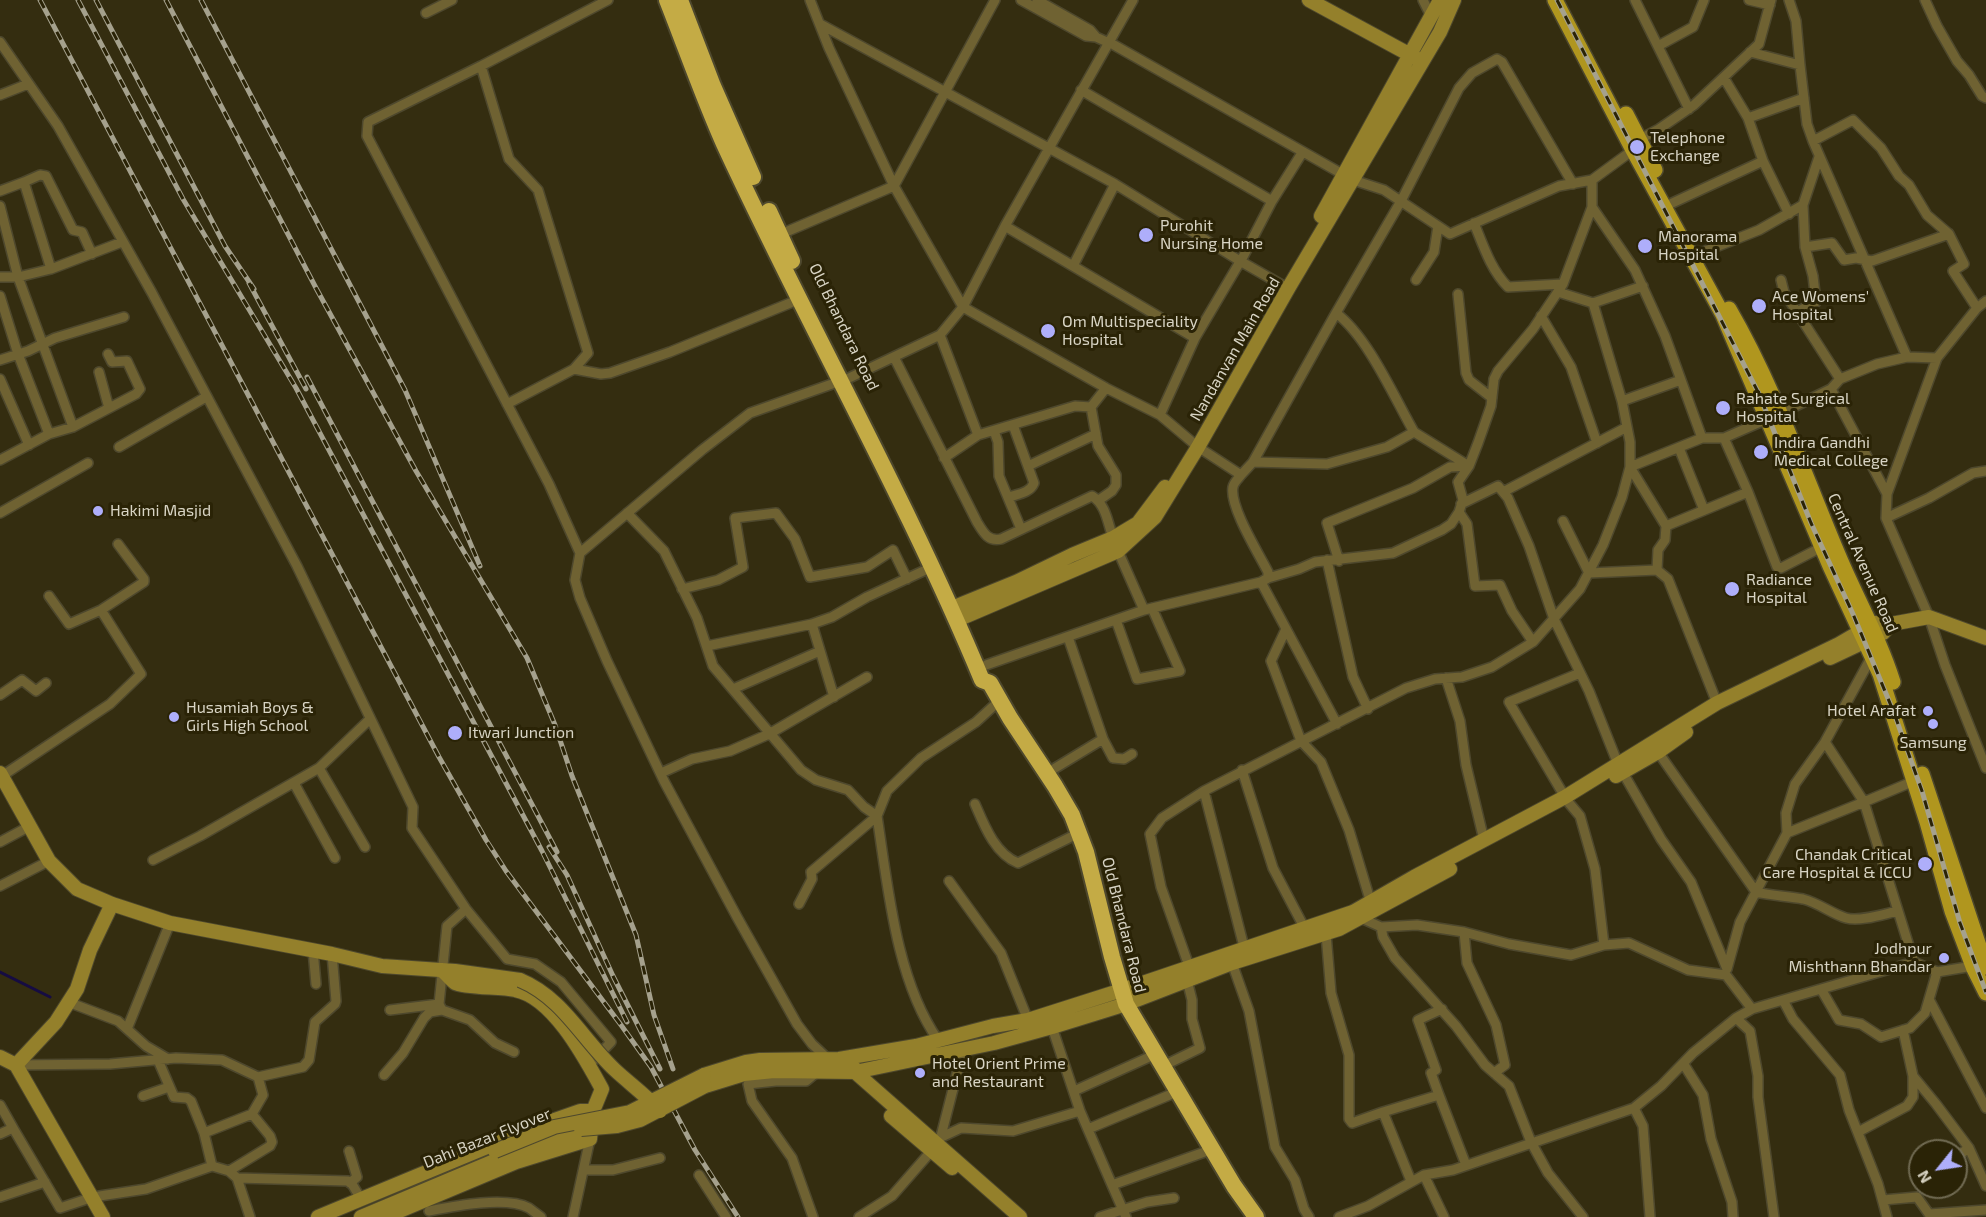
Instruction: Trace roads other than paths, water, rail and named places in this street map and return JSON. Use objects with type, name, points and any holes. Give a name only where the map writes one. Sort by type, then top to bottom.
[{"type":"highway","points":[[667,0],[710,110],[765,215],[800,299],[844,379],[932,567],[958,613]]},
{"type":"highway","name":"Old Bhandara Road","points":[[680,0],[712,86],[765,215],[781,234],[844,379],[942,561],[958,613],[982,667],[991,676],[990,683],[1072,815],[1086,852],[1124,997],[1234,1186],[1256,1217]]},
{"type":"main road","points":[[1309,0],[1423,62]]},
{"type":"main road","points":[[958,613],[1072,555],[1115,544],[1138,523],[1195,445],[1282,285],[1348,177],[1409,54],[1440,0]]},
{"type":"main road","name":"Nandanvan Main Road","points":[[1195,445],[1289,287],[1348,177],[1423,62],[1454,0]]},
{"type":"main road","points":[[1555,0],[1636,145],[1774,417],[1822,547],[1868,634],[1872,656],[1880,674],[1914,781],[1952,911],[1982,964],[1986,993]]},
{"type":"main road","name":"Central Avenue Road","points":[[1566,0],[1636,145],[1670,200],[1668,205],[1749,343],[1774,417],[1840,560],[1868,634],[1889,668],[1982,964]]},
{"type":"main road","points":[[1620,768],[1658,752],[1720,708],[1868,634],[1883,633],[1891,624],[1929,617],[1986,638]]},
{"type":"main road","points":[[1188,973],[1232,963],[1326,934],[1567,800],[1718,703],[1814,660]]},
{"type":"main road","points":[[1,775],[49,861],[77,889],[112,904],[170,923],[313,950],[382,966],[520,980],[537,987],[554,1000],[614,1070],[656,1106]]},
{"type":"main road","points":[[810,1068],[963,1050],[1052,1027],[1188,973],[1244,947],[1304,927],[1357,915],[1371,903],[1413,877],[1567,800]]},
{"type":"main road","points":[[16,1065],[56,1022],[77,988],[90,950],[112,904]]},
{"type":"main road","points":[[385,1217],[428,1209],[516,1162],[590,1139],[593,1112],[602,1089],[590,1065],[555,1017],[536,1000],[518,990],[456,983],[448,971]]},
{"type":"main road","points":[[843,1064],[1124,997]]},
{"type":"main road","points":[[0,1057],[16,1065],[103,1217]]},
{"type":"main road","name":"Dahi Bazar Flyover","points":[[362,1217],[549,1138],[580,1129],[629,1123],[704,1074],[760,1060],[810,1068],[843,1064]]},
{"type":"main road","points":[[843,1064],[1020,1217]]},
{"type":"main road","name":"Dahi Bazar Flyover","points":[[337,1217],[554,1127],[656,1106]]},
{"type":"main road","points":[[318,1217],[540,1125],[580,1111],[593,1112]]},
{"type":"main road","points":[[934,1143],[1007,1217]]},
{"type":"street","points":[[426,13],[452,0]]},
{"type":"street","points":[[608,0],[368,122],[367,135],[549,484],[580,553],[575,580],[580,598],[607,661],[661,773],[736,917],[796,1024],[812,1044],[843,1064]]},
{"type":"street","points":[[810,0],[834,58],[894,186],[963,307],[1106,388],[1160,415],[1195,445],[1241,475]]},
{"type":"street","points":[[781,234],[894,186],[995,0]]},
{"type":"street","points":[[1021,0],[1086,36],[1096,37],[1111,44],[1302,153],[1348,177],[1384,190],[1450,234],[1558,186],[1592,180],[1636,145],[1689,109],[1760,44],[1771,3],[1749,0]]},
{"type":"street","points":[[1037,0],[1090,30],[1096,37]]},
{"type":"street","points":[[580,553],[750,413],[844,379],[940,335],[963,307],[1005,226],[1081,90],[1111,44],[1133,0]]},
{"type":"street","points":[[1423,0],[1431,16]]},
{"type":"street","points":[[1635,0],[1689,109]]},
{"type":"street","points":[[1658,46],[1693,27],[1704,0]]},
{"type":"street","points":[[1789,0],[1796,21],[1807,124],[1819,157],[1856,236],[1863,259],[1907,357]]},
{"type":"street","points":[[1925,0],[1957,61],[1982,96],[1986,98]]},
{"type":"street","points":[[820,24],[1115,184],[1282,285]]},
{"type":"street","points":[[0,42],[58,126],[297,566],[413,807],[412,828],[466,909],[507,959],[535,964],[561,982],[611,1042],[590,1065]]},
{"type":"street","points":[[1750,52],[1800,65]]},
{"type":"street","points":[[1264,580],[1268,572],[1237,512],[1233,484],[1253,462],[1401,201],[1459,88],[1472,73],[1497,59],[1502,62],[1573,184]]},
{"type":"street","points":[[481,66],[508,159],[538,190],[588,353],[574,369],[507,404]]},
{"type":"street","points":[[1724,78],[1748,118],[1762,161],[1790,214]]},
{"type":"street","points":[[0,95],[28,84]]},
{"type":"street","points":[[1081,90],[1272,201]]},
{"type":"street","points":[[1748,118],[1804,98]]},
{"type":"street","points":[[1813,141],[1853,120],[1881,148],[1899,176],[1909,185],[1927,216],[1949,234],[1964,264],[1953,271],[1977,309]]},
{"type":"street","points":[[1160,415],[1196,338],[1272,201],[1302,153]]},
{"type":"street","points":[[1797,312],[1816,302],[1814,276],[1805,247],[1803,205],[1819,157]]},
{"type":"street","points":[[1668,205],[1762,161]]},
{"type":"street","points":[[0,190],[40,175],[46,176],[73,230],[82,232],[92,254]]},
{"type":"street","points":[[982,667],[1148,609],[1264,580],[1315,562],[1393,553],[1442,531],[1451,524],[1463,500],[1458,482],[1469,466],[1487,420],[1494,379],[1561,288],[1592,207],[1592,180]]},
{"type":"street","points":[[24,182],[51,269]]},
{"type":"street","points":[[1073,266],[1115,184]]},
{"type":"street","points":[[1698,254],[1759,230],[1803,205]]},
{"type":"street","points":[[0,206],[18,277],[73,427]]},
{"type":"street","points":[[1592,207],[1635,270],[1643,286],[1665,336],[1702,438]]},
{"type":"street","points":[[1474,224],[1489,260],[1501,281],[1508,288],[1561,288],[1593,303],[1643,286]]},
{"type":"street","points":[[1005,226],[1196,338]]},
{"type":"street","points":[[1416,280],[1434,252],[1438,226]]},
{"type":"street","points":[[1805,247],[1832,243],[1844,260],[1872,261],[1949,234]]},
{"type":"street","points":[[0,277],[18,277],[51,269],[122,242]]},
{"type":"street","points":[[1781,280],[1784,292],[1840,379]]},
{"type":"street","points":[[1458,294],[1466,373],[1469,380],[1492,398]]},
{"type":"street","points":[[0,296],[18,354],[49,434]]},
{"type":"street","points":[[574,369],[601,374],[610,373],[670,352],[800,299]]},
{"type":"street","points":[[1985,763],[1945,665],[1929,617],[1886,518],[1887,494],[1937,358],[1977,309],[1986,302]]},
{"type":"street","points":[[1074,1091],[1159,1060],[1200,1048],[1192,1019],[1188,973],[1161,887],[1150,834],[1162,818],[1242,770],[1406,688],[1435,679],[1462,678],[1492,667],[1533,642],[1580,590],[1603,545],[1622,497],[1630,467],[1630,441],[1622,401],[1593,303]]},
{"type":"street","points":[[1336,313],[1348,322],[1363,343],[1414,432],[1469,466]]},
{"type":"street","points":[[1541,316],[1571,367],[1597,443]]},
{"type":"street","points":[[0,360],[55,338],[124,317]]},
{"type":"street","points":[[940,335],[978,435]]},
{"type":"street","points":[[0,460],[49,434],[73,427],[136,394],[140,389],[127,362],[112,362],[108,354]]},
{"type":"street","points":[[894,357],[977,522],[989,538],[1000,539],[1092,496],[1099,500],[1115,544],[1180,671],[1137,679],[1116,620]]},
{"type":"street","points":[[1630,467],[1702,438],[1724,438],[1774,417],[1831,389],[1840,379],[1877,364],[1907,357],[1937,358]]},
{"type":"street","points":[[99,372],[109,408]]},
{"type":"street","points":[[0,379],[30,445]]},
{"type":"street","points":[[1622,401],[1680,380]]},
{"type":"street","points":[[1099,500],[1112,491],[1116,485],[1116,475],[1102,455],[1091,407],[1106,388]]},
{"type":"street","points":[[1831,389],[1887,494]]},
{"type":"street","points":[[119,447],[206,397]]},
{"type":"street","points":[[944,458],[978,435],[1075,406],[1091,407]]},
{"type":"street","points":[[1009,497],[1032,488],[1034,483],[1013,425]]},
{"type":"street","points":[[1503,492],[1627,428]]},
{"type":"street","points":[[994,431],[998,442],[999,476],[1021,529]]},
{"type":"street","points":[[1253,462],[1327,464],[1387,447],[1414,432]]},
{"type":"street","points":[[1028,466],[1096,434]]},
{"type":"street","points":[[1724,438],[1777,567],[1780,568],[1822,547]]},
{"type":"street","points":[[1679,448],[1704,510]]},
{"type":"street","points":[[0,513],[88,463]]},
{"type":"street","points":[[1339,561],[1327,523],[1413,488],[1450,467],[1469,466]]},
{"type":"street","points":[[1630,467],[1666,526],[1665,540],[1658,550],[1657,570]]},
{"type":"street","points":[[1886,518],[1929,498],[1973,473],[1986,471]]},
{"type":"street","points":[[1460,508],[1498,486],[1508,498],[1529,546],[1554,619],[1580,673],[1620,768],[1661,839],[1691,882],[1726,972],[1752,1009]]},
{"type":"street","points":[[1666,526],[1748,492]]},
{"type":"street","points":[[1460,508],[1467,524],[1475,586],[1500,585],[1512,611],[1533,642]]},
{"type":"street","points":[[627,513],[664,552],[697,618],[713,666],[801,770],[816,780],[848,790],[864,807],[878,816]]},
{"type":"street","points":[[682,589],[718,580],[743,567],[735,518],[776,513],[795,539],[810,577],[867,567],[893,550],[907,579]]},
{"type":"street","points":[[1563,521],[1589,573]]},
{"type":"street","points":[[49,596],[69,624],[101,610],[144,582],[118,544]]},
{"type":"street","points":[[1327,560],[1353,677],[1368,709]]},
{"type":"street","points":[[707,646],[812,624],[832,617],[867,597],[932,567]]},
{"type":"street","points":[[1589,573],[1657,570],[1668,579],[1718,703]]},
{"type":"street","points":[[1264,580],[1286,629],[1337,724]]},
{"type":"street","points":[[1,775],[110,704],[141,674],[101,610]]},
{"type":"street","points":[[812,624],[834,697]]},
{"type":"street","points":[[1286,629],[1271,661],[1301,741],[1321,762],[1349,830],[1371,903]]},
{"type":"street","points":[[1068,637],[1103,739],[1113,758],[1124,759],[1132,754]]},
{"type":"street","points":[[733,689],[820,651]]},
{"type":"street","points":[[1726,972],[1740,922],[1787,832],[1785,813],[1796,784],[1825,742],[1872,656]]},
{"type":"street","points":[[1580,673],[1509,702],[1567,800],[1580,816],[1595,868],[1604,945]]},
{"type":"street","points":[[661,773],[692,759],[730,751],[770,734],[867,677]]},
{"type":"street","points":[[1446,678],[1460,721],[1466,765],[1484,840]]},
{"type":"street","points":[[0,695],[22,680],[36,691],[46,683]]},
{"type":"street","points":[[938,1040],[924,1021],[905,966],[893,918],[878,816],[887,791],[921,758],[976,723],[1000,700]]},
{"type":"street","points":[[153,860],[320,768],[370,720]]},
{"type":"street","points":[[1047,773],[1103,739]]},
{"type":"street","points":[[1825,742],[1864,802],[1914,962]]},
{"type":"street","points":[[1658,752],[1756,892],[1802,899],[1847,918],[1874,917],[1898,911]]},
{"type":"street","points":[[320,768],[365,846]]},
{"type":"street","points":[[1242,770],[1273,868],[1304,927]]},
{"type":"street","points":[[1787,832],[1914,781]]},
{"type":"street","points":[[294,783],[335,858]]},
{"type":"street","points":[[1204,791],[1244,947]]},
{"type":"street","points":[[975,804],[989,834],[1009,860],[1018,863],[1079,833]]},
{"type":"street","points":[[800,904],[812,879],[811,872],[878,816]]},
{"type":"street","points":[[0,842],[30,826]]},
{"type":"street","points":[[0,886],[49,861]]},
{"type":"street","points":[[949,881],[1002,953],[1028,1020]]},
{"type":"street","points":[[440,1007],[448,971],[447,926],[466,909]]},
{"type":"street","points":[[1357,915],[1381,927],[1417,925],[1464,932],[1509,944],[1571,955],[1604,945],[1629,943],[1688,970],[1726,972]]},
{"type":"street","points":[[126,1029],[170,923]]},
{"type":"street","points":[[1381,927],[1383,937],[1395,958],[1442,1009],[1485,1065],[1509,1086],[1531,1142],[1548,1173],[1582,1217]]},
{"type":"street","points":[[1464,932],[1467,963],[1496,1025],[1505,1065],[1494,1073]]},
{"type":"street","points":[[1326,934],[1331,993],[1349,1055],[1349,1119],[1352,1123],[1439,1095]]},
{"type":"street","points":[[313,950],[316,984]]},
{"type":"street","points":[[16,1065],[222,1059],[258,1077],[303,1067],[309,1060],[315,1022],[336,1001],[332,954]]},
{"type":"street","points":[[1339,1217],[1368,1206],[1424,1175],[1453,1170],[1634,1108],[1736,1018],[1752,1009],[1914,962],[1937,972],[1982,964]]},
{"type":"street","points":[[1232,963],[1249,1011],[1275,1147],[1295,1180],[1304,1209],[1309,1217]]},
{"type":"street","points":[[1821,989],[1839,1020],[1861,1024],[1881,1037],[1910,1028],[1925,1013],[1937,972]]},
{"type":"street","points":[[1783,999],[1793,1019],[1840,1075],[1849,1110],[1883,1200],[1887,1217]]},
{"type":"street","points":[[1930,1001],[1986,1108]]},
{"type":"street","points":[[68,1002],[118,1021],[146,1046],[168,1059]]},
{"type":"street","points":[[384,1075],[403,1053],[424,1017],[440,1007]]},
{"type":"street","points":[[390,1010],[440,1007],[471,1020],[495,1043],[514,1052]]},
{"type":"street","points":[[1442,1009],[1418,1020],[1436,1071],[1431,1073],[1466,1165]]},
{"type":"street","points":[[1736,1018],[1749,1031],[1758,1076],[1758,1097],[1774,1217]]},
{"type":"street","points":[[1052,1027],[1080,1111],[1125,1213]]},
{"type":"street","points":[[1858,1132],[1907,1106],[1913,1097],[1912,1077],[1903,1030]]},
{"type":"street","points":[[860,1217],[892,1196],[934,1143],[963,1050]]},
{"type":"street","points":[[158,1060],[174,1097],[187,1098],[191,1101],[204,1133],[212,1166]]},
{"type":"street","points":[[1683,1063],[1703,1095],[1711,1139],[1732,1202],[1733,1217]]},
{"type":"street","points":[[810,1068],[806,1081],[748,1084],[752,1101],[792,1158],[813,1217]]},
{"type":"street","points":[[204,1133],[252,1113],[263,1095],[258,1077]]},
{"type":"street","points":[[1912,1077],[1936,1104],[1969,1148],[1986,1186]]},
{"type":"street","points":[[143,1096],[169,1087]]},
{"type":"street","points":[[1088,1129],[1179,1091]]},
{"type":"street","points":[[0,1105],[60,1208],[93,1197],[146,1189],[212,1166],[229,1171],[237,1178],[250,1217]]},
{"type":"street","points":[[1634,1108],[1643,1126],[1650,1217]]},
{"type":"street","points":[[934,1143],[961,1128],[1013,1131],[1080,1111]]},
{"type":"street","points":[[1383,1112],[1411,1181]]},
{"type":"street","points":[[229,1171],[270,1146],[272,1142],[252,1113]]},
{"type":"street","points":[[0,1134],[13,1128]]},
{"type":"street","points":[[573,1217],[590,1139]]},
{"type":"street","points":[[1112,1185],[1213,1149]]},
{"type":"street","points":[[349,1151],[357,1177],[350,1183]]},
{"type":"street","points":[[584,1170],[613,1170],[660,1158]]},
{"type":"street","points":[[699,1174],[726,1217]]},
{"type":"street","points":[[1424,1175],[1444,1217]]},
{"type":"street","points":[[237,1178],[348,1181],[361,1199]]},
{"type":"street","points":[[0,1197],[45,1182]]},
{"type":"street","points":[[1100,1217],[1125,1213],[1147,1202],[1173,1198]]},
{"type":"street","points":[[1883,1200],[1908,1198]]},
{"type":"street","points":[[1918,1199],[1929,1214],[1986,1210]]},
{"type":"street","points":[[428,1209],[462,1204],[511,1203],[529,1208],[541,1217]]},
{"type":"waterway","points":[[0,972],[50,997]]},
{"type":"railway","points":[[40,0],[439,757],[486,840],[506,871],[651,1067],[695,1150],[738,1217]]},
{"type":"railway","points":[[78,0],[183,199],[296,388],[542,851],[627,1022]]},
{"type":"railway","points":[[96,0],[225,246],[254,289]]},
{"type":"railway","points":[[166,0],[316,288],[416,471],[527,658],[636,935],[654,1015],[673,1069]]},
{"type":"railway","points":[[201,0],[405,390],[480,566]]},
{"type":"railway","points":[[1557,0],[1759,394],[1811,523],[1853,614],[1894,713],[1922,791],[1960,923],[1986,992]]},
{"type":"railway","points":[[249,283],[306,389]]},
{"type":"railway","points":[[307,377],[557,852]]},
{"type":"railway","points":[[549,847],[567,875],[613,976],[660,1069]]},
{"type":"place","name":"Telephone Exchange","points":[[1637,147]]},
{"type":"place","name":"Purohit Nursing Home","points":[[1146,235]]},
{"type":"place","name":"Manorama Hospital","points":[[1645,246]]},
{"type":"place","name":"Ace Womens' Hospital","points":[[1759,306]]},
{"type":"place","name":"Om Multispeciality Hospital","points":[[1048,331]]},
{"type":"place","name":"Rahate Surgical Hospital","points":[[1723,408]]},
{"type":"place","name":"Indira Gandhi Medical College","points":[[1761,452]]},
{"type":"place","name":"Hakimi Masjid","points":[[98,511]]},
{"type":"place","name":"Radiance Hospital","points":[[1732,589]]},
{"type":"place","name":"Hotel Arafat","points":[[1928,711]]},
{"type":"place","name":"Husamiah Boys & Girls High School","points":[[174,717]]},
{"type":"place","name":"Samsung","points":[[1933,724]]},
{"type":"place","name":"Itwari Junction","points":[[455,733]]},
{"type":"place","name":"Chandak Critical Care Hospital & ICCU","points":[[1925,864]]},
{"type":"place","name":"Jodhpur Mishthann Bhandar","points":[[1944,958]]},
{"type":"place","name":"Hotel Orient Prime and Restaurant","points":[[920,1073]]}]
